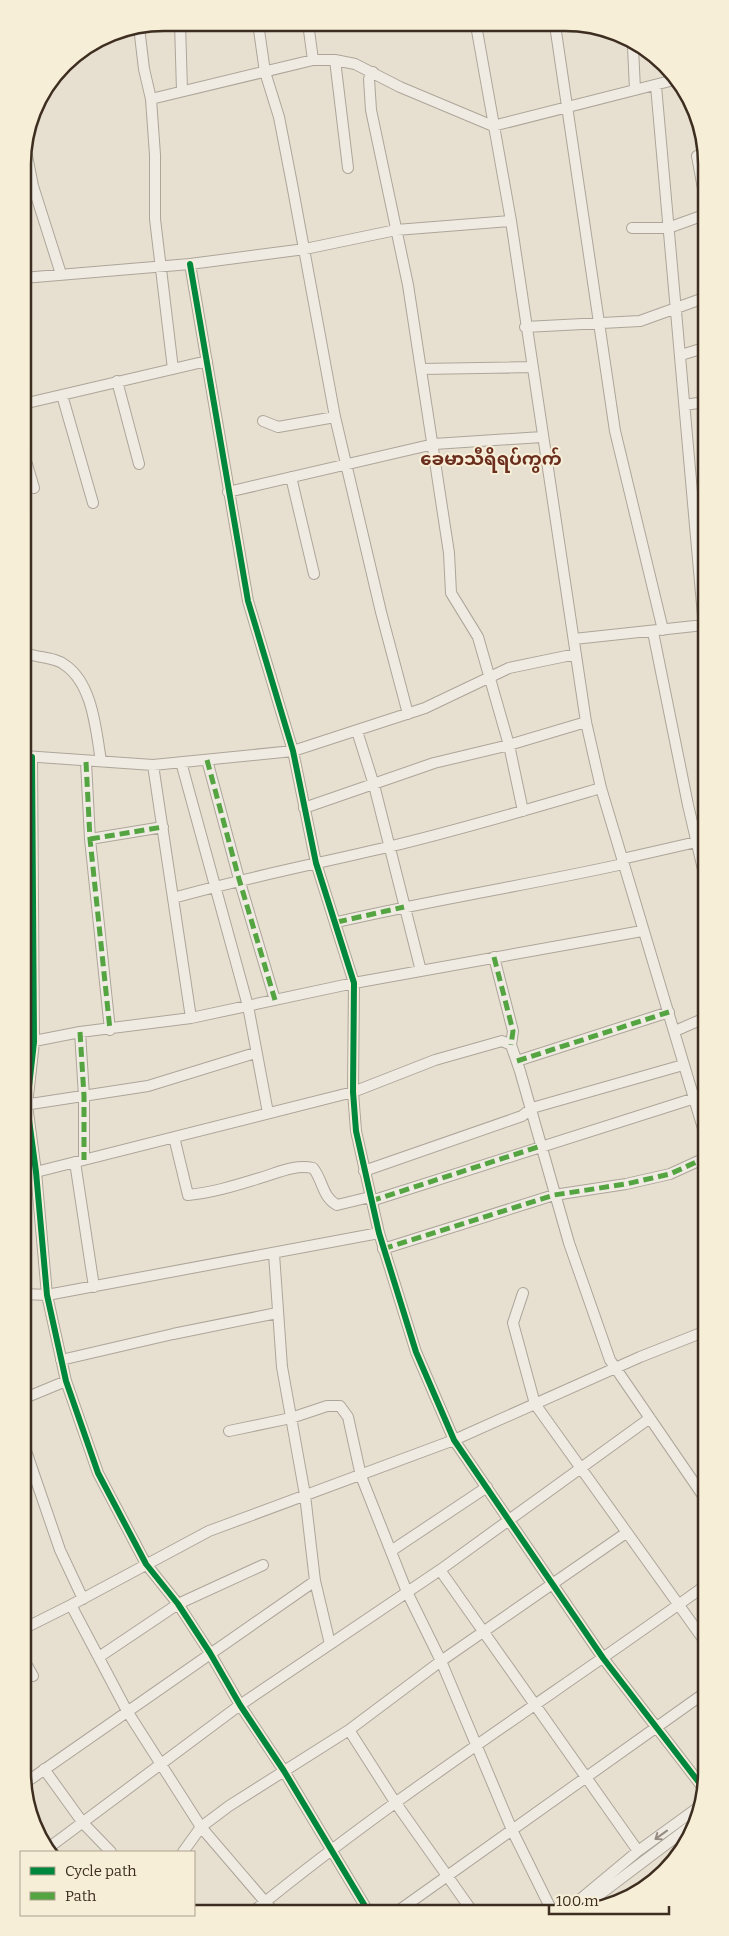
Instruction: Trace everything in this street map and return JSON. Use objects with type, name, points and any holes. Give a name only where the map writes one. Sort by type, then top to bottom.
[{"type":"street","points":[[477,31],[511,221],[525,327],[586,722],[601,788],[622,861],[697,1107]]},
{"type":"street","points":[[555,31],[615,431],[698,829]]},
{"type":"street","points":[[180,32],[182,91]]},
{"type":"street","points":[[259,32],[265,72],[279,116],[305,249],[334,417],[347,464],[381,612],[408,714]]},
{"type":"street","points":[[309,32],[313,60]]},
{"type":"street","points":[[141,34],[144,69],[151,99],[155,155],[155,219],[173,369]]},
{"type":"street","points":[[633,51],[636,90]]},
{"type":"street","points":[[151,99],[313,60],[335,60],[356,64],[400,86],[493,126],[567,109],[669,82]]},
{"type":"street","points":[[335,60],[348,168]]},
{"type":"street","points":[[373,72],[369,79],[371,110],[408,285],[449,553],[451,593],[478,637],[509,745],[523,811]]},
{"type":"street","points":[[656,86],[668,228],[678,308],[685,405],[698,512]]},
{"type":"street","points":[[32,181],[61,274]]},
{"type":"street","points":[[632,228],[668,228],[698,217]]},
{"type":"street","points":[[32,277],[190,264],[305,249],[396,230],[511,221]]},
{"type":"street","points":[[190,264],[248,602],[293,751],[316,863],[337,922],[354,983],[353,1092],[356,1131],[379,1233],[416,1352],[454,1440],[604,1658],[697,1780]]},
{"type":"street","points":[[525,327],[640,321],[698,300]]},
{"type":"street","points":[[681,354],[698,350]]},
{"type":"street","points":[[32,402],[207,362]]},
{"type":"street","points":[[421,369],[531,367]]},
{"type":"street","points":[[117,381],[139,464]]},
{"type":"street","points":[[62,395],[93,503]]},
{"type":"street","points":[[685,405],[698,403]]},
{"type":"street","points":[[263,421],[278,427],[334,417]]},
{"type":"street","points":[[228,492],[431,444],[542,437]]},
{"type":"street","points":[[291,477],[314,574]]},
{"type":"street","points":[[32,480],[34,488]]},
{"type":"street","points":[[574,639],[698,626]]},
{"type":"street","points":[[32,756],[86,762],[101,761],[153,765],[293,751],[426,708],[490,675],[509,668],[576,654]]},
{"type":"street","points":[[32,655],[64,664],[82,684],[91,710],[101,761]]},
{"type":"street","points":[[304,808],[434,763],[509,745],[586,722]]},
{"type":"street","points":[[356,731],[374,785],[421,971]]},
{"type":"street","points":[[207,760],[239,880],[275,1000]]},
{"type":"street","points":[[86,762],[90,839],[110,1030]]},
{"type":"street","points":[[181,762],[248,1006],[255,1053],[268,1113]]},
{"type":"street","points":[[153,765],[190,1018]]},
{"type":"street","points":[[173,898],[239,880],[389,846],[523,811],[601,788]]},
{"type":"street","points":[[90,839],[163,827]]},
{"type":"street","points":[[337,922],[404,907],[539,883],[698,842]]},
{"type":"street","points":[[31,1042],[80,1032],[110,1030],[190,1018],[354,983],[642,930]]},
{"type":"street","points":[[494,957],[513,1031],[511,1045],[532,1108],[554,1195],[594,1319],[614,1368],[697,1487]]},
{"type":"street","points":[[517,1061],[669,1012]]},
{"type":"street","points":[[674,1031],[697,1021]]},
{"type":"street","points":[[80,1032],[84,1096],[79,1161],[94,1287]]},
{"type":"street","points":[[31,1173],[353,1092],[460,1053],[502,1041],[511,1045]]},
{"type":"street","points":[[31,1104],[148,1086],[255,1053]]},
{"type":"street","points":[[364,1171],[522,1116],[532,1108],[684,1064]]},
{"type":"street","points":[[174,1137],[188,1195],[241,1184],[298,1167],[312,1168],[322,1181],[325,1194],[337,1205],[371,1199],[695,1098]]},
{"type":"street","points":[[31,1141],[47,1295],[66,1381],[98,1473],[146,1564],[178,1604],[210,1653],[240,1705],[284,1771],[364,1905]]},
{"type":"street","points":[[384,1250],[554,1195],[626,1184],[670,1174],[697,1161]]},
{"type":"street","points":[[31,1294],[47,1295],[94,1287],[379,1233]]},
{"type":"street","points":[[274,1254],[282,1367],[305,1495],[315,1581],[330,1644]]},
{"type":"street","points":[[523,1293],[513,1322],[535,1404],[578,1468],[697,1631]]},
{"type":"street","points":[[61,1360],[173,1334],[277,1313]]},
{"type":"street","points":[[31,1625],[208,1532],[454,1440],[614,1368],[697,1335]]},
{"type":"street","points":[[31,1395],[66,1381]]},
{"type":"street","points":[[229,1431],[292,1418],[327,1406],[340,1406],[348,1416],[361,1476],[407,1592],[442,1661],[512,1830],[549,1905]]},
{"type":"street","points":[[53,1844],[240,1705],[440,1570],[578,1468],[650,1418]]},
{"type":"street","points":[[31,1466],[60,1550],[83,1599]]},
{"type":"street","points":[[391,1551],[486,1487]]},
{"type":"street","points":[[184,1851],[201,1827],[229,1806],[349,1730],[442,1661],[626,1533]]},
{"type":"street","points":[[99,1657],[178,1604],[263,1565]]},
{"type":"street","points":[[440,1570],[534,1705],[588,1776],[638,1851]]},
{"type":"street","points":[[32,1778],[315,1581]]},
{"type":"street","points":[[261,1905],[330,1849],[395,1802],[697,1592]]},
{"type":"street","points":[[71,1605],[128,1710],[201,1827],[269,1905]]},
{"type":"street","points":[[406,1905],[697,1699]]},
{"type":"street","points":[[349,1730],[395,1802],[468,1905]]},
{"type":"street","points":[[44,1769],[83,1823],[110,1851]]},
{"type":"street","points":[[575,1904],[638,1851],[691,1812]]},
{"type":"street","points":[[590,1902],[683,1831]]},
{"type":"marked path","points":[[207,760],[239,879],[275,1000]]},
{"type":"marked path","points":[[86,762],[90,839],[110,1030]]},
{"type":"marked path","points":[[90,839],[163,827]]},
{"type":"marked path","points":[[337,922],[404,907]]},
{"type":"marked path","points":[[494,957],[513,1031],[511,1045]]},
{"type":"marked path","points":[[517,1061],[669,1012]]},
{"type":"marked path","points":[[80,1032],[84,1096],[84,1160]]},
{"type":"marked path","points":[[371,1201],[541,1146]]},
{"type":"marked path","points":[[383,1249],[554,1195],[626,1184],[670,1174],[697,1161]]},
{"type":"cycle path","points":[[190,264],[248,601],[293,751],[316,863],[354,983],[353,1092],[356,1131],[379,1233],[416,1352],[454,1440],[603,1658],[697,1780]]},
{"type":"cycle path","points":[[31,1065],[34,1042],[32,757]]},
{"type":"cycle path","points":[[31,1138],[47,1295],[66,1381],[98,1473],[146,1564],[178,1604],[210,1653],[240,1705],[284,1771],[364,1905]]},
{"type":"district","name":"ခေမာသီရိရပ်ကွက်","points":[[491,459]]}]
